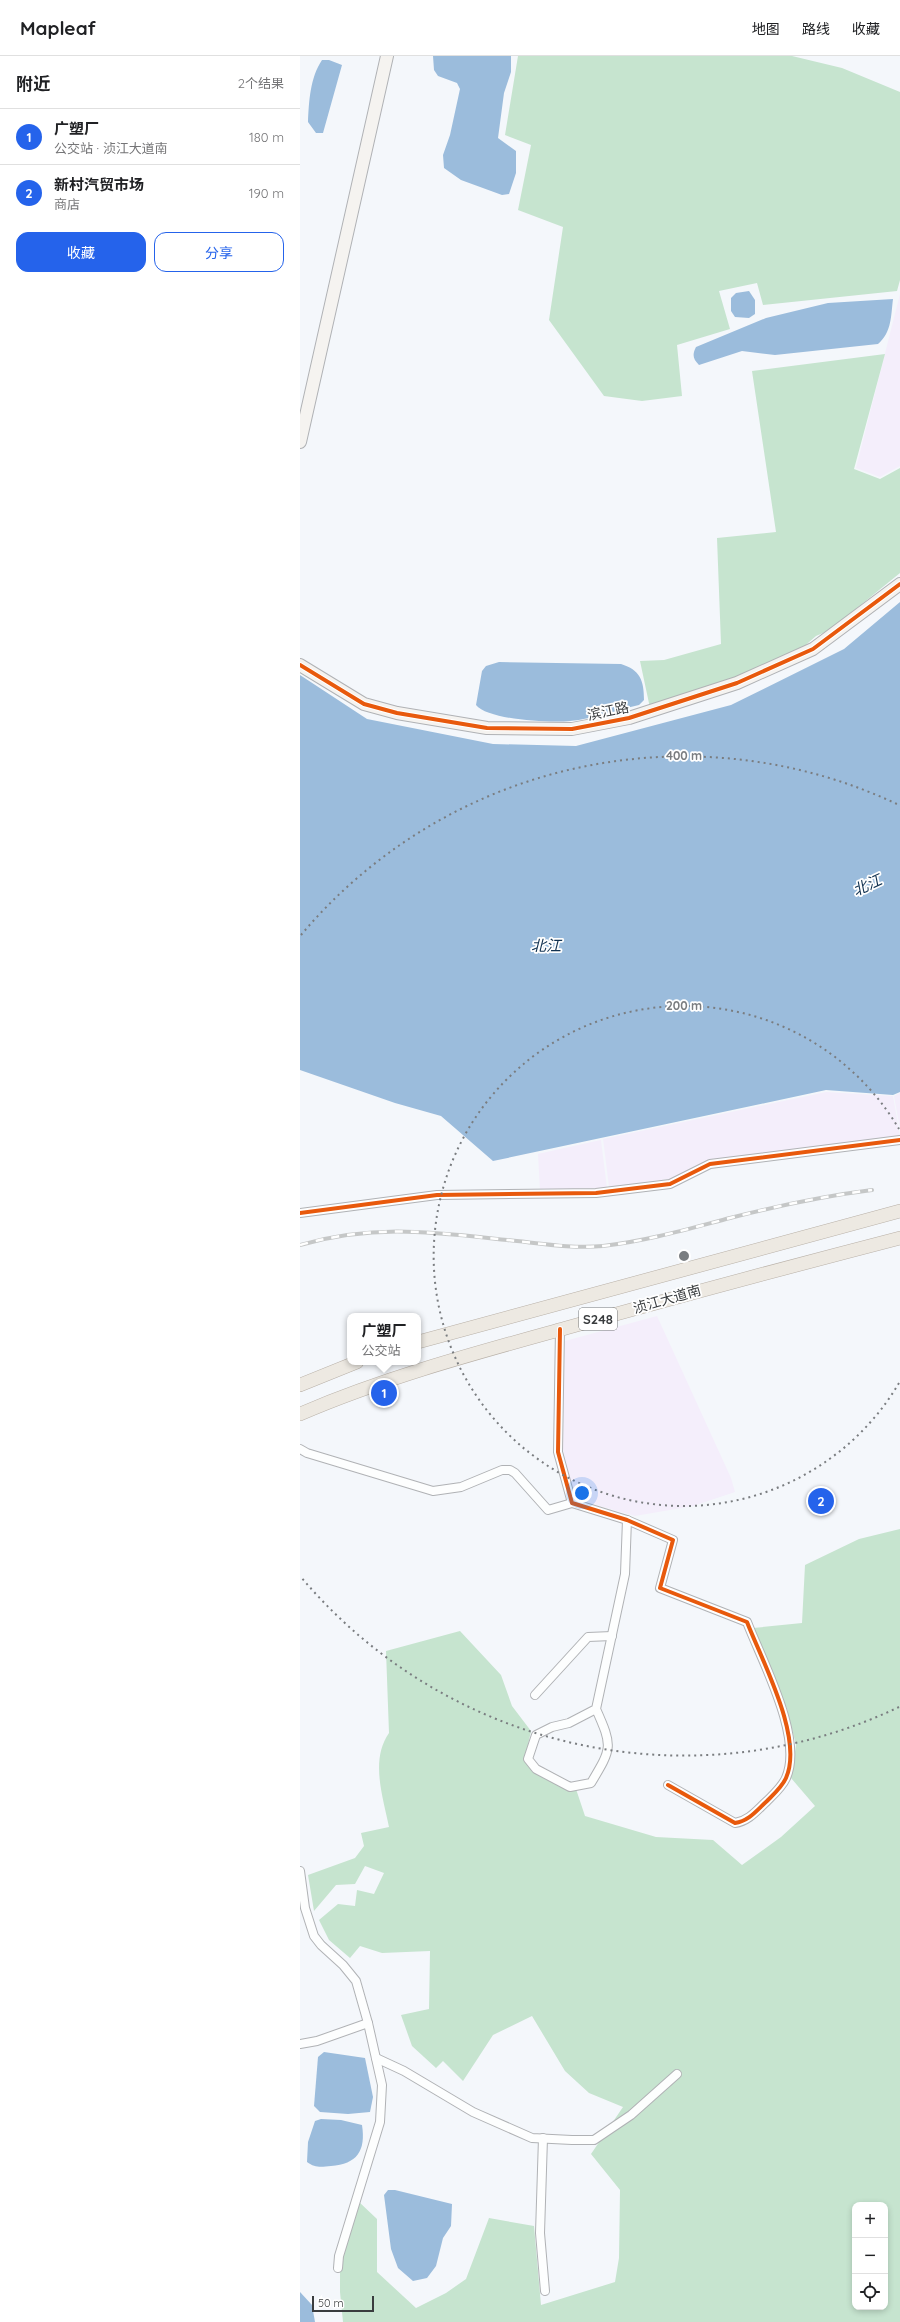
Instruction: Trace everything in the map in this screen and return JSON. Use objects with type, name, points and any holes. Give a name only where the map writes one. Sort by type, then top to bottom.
[{"type":"main road","name":"浈江大道南","points":[[421,1341],[900,1211]]},
{"type":"main road","name":"浈江大道南","points":[[300,1414],[404,1374],[560,1329],[900,1238]]},
{"type":"main road","points":[[300,1385],[350,1365]]},
{"type":"street","points":[[300,442],[387,56]]},
{"type":"street","name":"滨江路","points":[[300,665],[364,704],[397,713],[487,728],[572,729],[630,718],[737,683],[765,671],[813,649],[900,584]]},
{"type":"street","points":[[300,1213],[437,1195],[596,1193],[670,1184],[710,1164],[900,1140]]},
{"type":"street","points":[[560,1329],[558,1452],[572,1503]]},
{"type":"street","points":[[300,1449],[307,1453],[433,1491],[461,1487],[502,1470],[510,1470],[515,1473],[548,1510],[572,1503],[627,1520],[673,1540],[660,1588],[747,1622],[781,1705],[790,1743],[790,1761],[783,1784],[748,1819],[741,1822],[735,1823],[668,1785]]},
{"type":"street","points":[[596,1709],[569,1723],[552,1727],[536,1735],[528,1759],[536,1769],[570,1787],[591,1783],[609,1752],[606,1732],[596,1709],[625,1574],[627,1520]]},
{"type":"street","points":[[535,1695],[588,1637],[612,1636]]},
{"type":"street","points":[[300,1871],[305,1908],[314,1936],[321,1945],[343,1965],[356,1981],[368,2023],[382,2085],[380,2122],[339,2256],[338,2268]]},
{"type":"street","points":[[300,2044],[317,2041],[368,2023]]},
{"type":"street","points":[[376,2058],[404,2070],[473,2112],[532,2138],[594,2140],[631,2115],[677,2074]]},
{"type":"street","points":[[543,2138],[540,2260],[545,2292]]},
{"type":"shaded area","points":[[900,294],[900,466],[880,477],[856,468]]},
{"type":"shaded area","points":[[826,1092],[893,1096],[900,1136],[710,1160],[693,1167],[676,1178],[609,1187],[603,1139]]},
{"type":"shaded area","points":[[900,1093],[900,1129],[894,1096]]},
{"type":"shaded area","points":[[601,1140],[607,1188],[540,1190],[538,1154]]},
{"type":"shaded area","points":[[657,1316],[731,1478],[735,1492],[693,1506],[635,1516],[575,1499],[563,1449],[565,1341]]},
{"type":"green space","points":[[518,56],[792,56],[842,68],[900,92],[900,280],[897,291],[763,305],[757,283],[719,291],[730,329],[677,345],[682,396],[642,401],[604,396],[549,320],[563,227],[518,210],[531,145],[505,135]]},
{"type":"green space","points":[[885,354],[854,469],[880,479],[900,468],[900,573],[830,630],[816,636],[800,650],[735,679],[650,708],[640,661],[664,660],[721,644],[717,538],[776,532],[752,371]]},
{"type":"green space","points":[[900,1529],[900,2322],[343,2322],[340,2292],[340,2257],[358,2201],[377,2219],[377,2272],[416,2308],[446,2293],[466,2279],[489,2218],[534,2226],[541,2305],[615,2282],[619,2258],[620,2190],[591,2154],[623,2107],[589,2093],[565,2071],[532,2016],[493,2035],[463,2081],[443,2061],[436,2068],[412,2046],[401,2015],[429,2009],[430,1951],[382,1953],[360,1946],[350,1958],[329,1940],[319,1920],[338,1904],[355,1906],[357,1890],[374,1894],[384,1873],[365,1866],[355,1884],[336,1885],[314,1911],[308,1875],[355,1858],[364,1846],[361,1833],[389,1827],[381,1791],[379,1767],[383,1744],[389,1733],[386,1651],[460,1631],[501,1675],[512,1706],[531,1731],[525,1759],[576,1789],[585,1816],[656,1837],[713,1840],[742,1865],[781,1837],[815,1806],[791,1778],[796,1745],[787,1709],[753,1628],[802,1623],[805,1565],[859,1539]]},
{"type":"water","points":[[433,56],[511,56],[511,72],[504,93],[498,138],[516,151],[516,173],[509,194],[502,195],[461,180],[444,168],[443,155],[450,135],[460,89],[457,83],[438,76],[434,70]]},
{"type":"water","points":[[322,60],[329,60],[342,65],[323,133],[316,133],[308,122],[309,106],[315,74]]},
{"type":"water","points":[[749,291],[755,300],[755,314],[749,318],[735,317],[731,311],[731,298],[736,293]]},
{"type":"water","points":[[893,299],[888,329],[883,339],[878,344],[775,355],[742,351],[699,365],[695,361],[694,352],[696,347],[766,318],[828,303]]},
{"type":"water","name":"北江","points":[[900,602],[900,1092],[893,1095],[826,1090],[493,1161],[441,1116],[395,1103],[300,1070],[300,675],[367,719],[493,744],[576,746],[731,705],[844,649]]},
{"type":"water","points":[[499,662],[621,664],[633,669],[640,677],[642,681],[644,700],[639,705],[579,720],[561,722],[535,721],[493,714],[476,705],[482,671],[486,666]]},
{"type":"water","points":[[324,2052],[365,2058],[373,2097],[370,2112],[348,2114],[320,2112],[314,2106],[318,2057]]},
{"type":"water","points":[[321,2119],[341,2120],[362,2125],[363,2134],[361,2149],[353,2159],[340,2165],[324,2167],[318,2167],[307,2162],[308,2142],[315,2121]]},
{"type":"water","points":[[388,2190],[395,2190],[452,2204],[451,2226],[443,2238],[436,2266],[427,2278],[413,2281],[398,2268],[391,2249],[384,2195]]},
{"type":"water","points":[[300,2292],[312,2305],[315,2322],[300,2322]]},
{"type":"railway","points":[[300,1245],[327,1238],[353,1234],[403,1232],[453,1234],[567,1246],[603,1246],[651,1238],[801,1202],[872,1190]]},
{"type":"cycle path","points":[[300,665],[364,704],[397,713],[487,728],[572,729],[629,718],[737,683],[813,649],[900,584]]},
{"type":"cycle path","points":[[300,1213],[437,1195],[596,1193],[670,1184],[710,1164],[900,1140]]},
{"type":"cycle path","points":[[560,1329],[558,1452],[572,1503],[627,1520],[673,1540],[660,1588],[747,1622],[771,1678],[786,1721],[790,1742],[790,1761],[786,1778],[775,1793],[749,1818],[735,1823],[668,1785]]},
{"type":"place","name":"广塑厂","points":[[384,1393]]},
{"type":"place","name":"新村汽贸市场","points":[[821,1501]]}]
